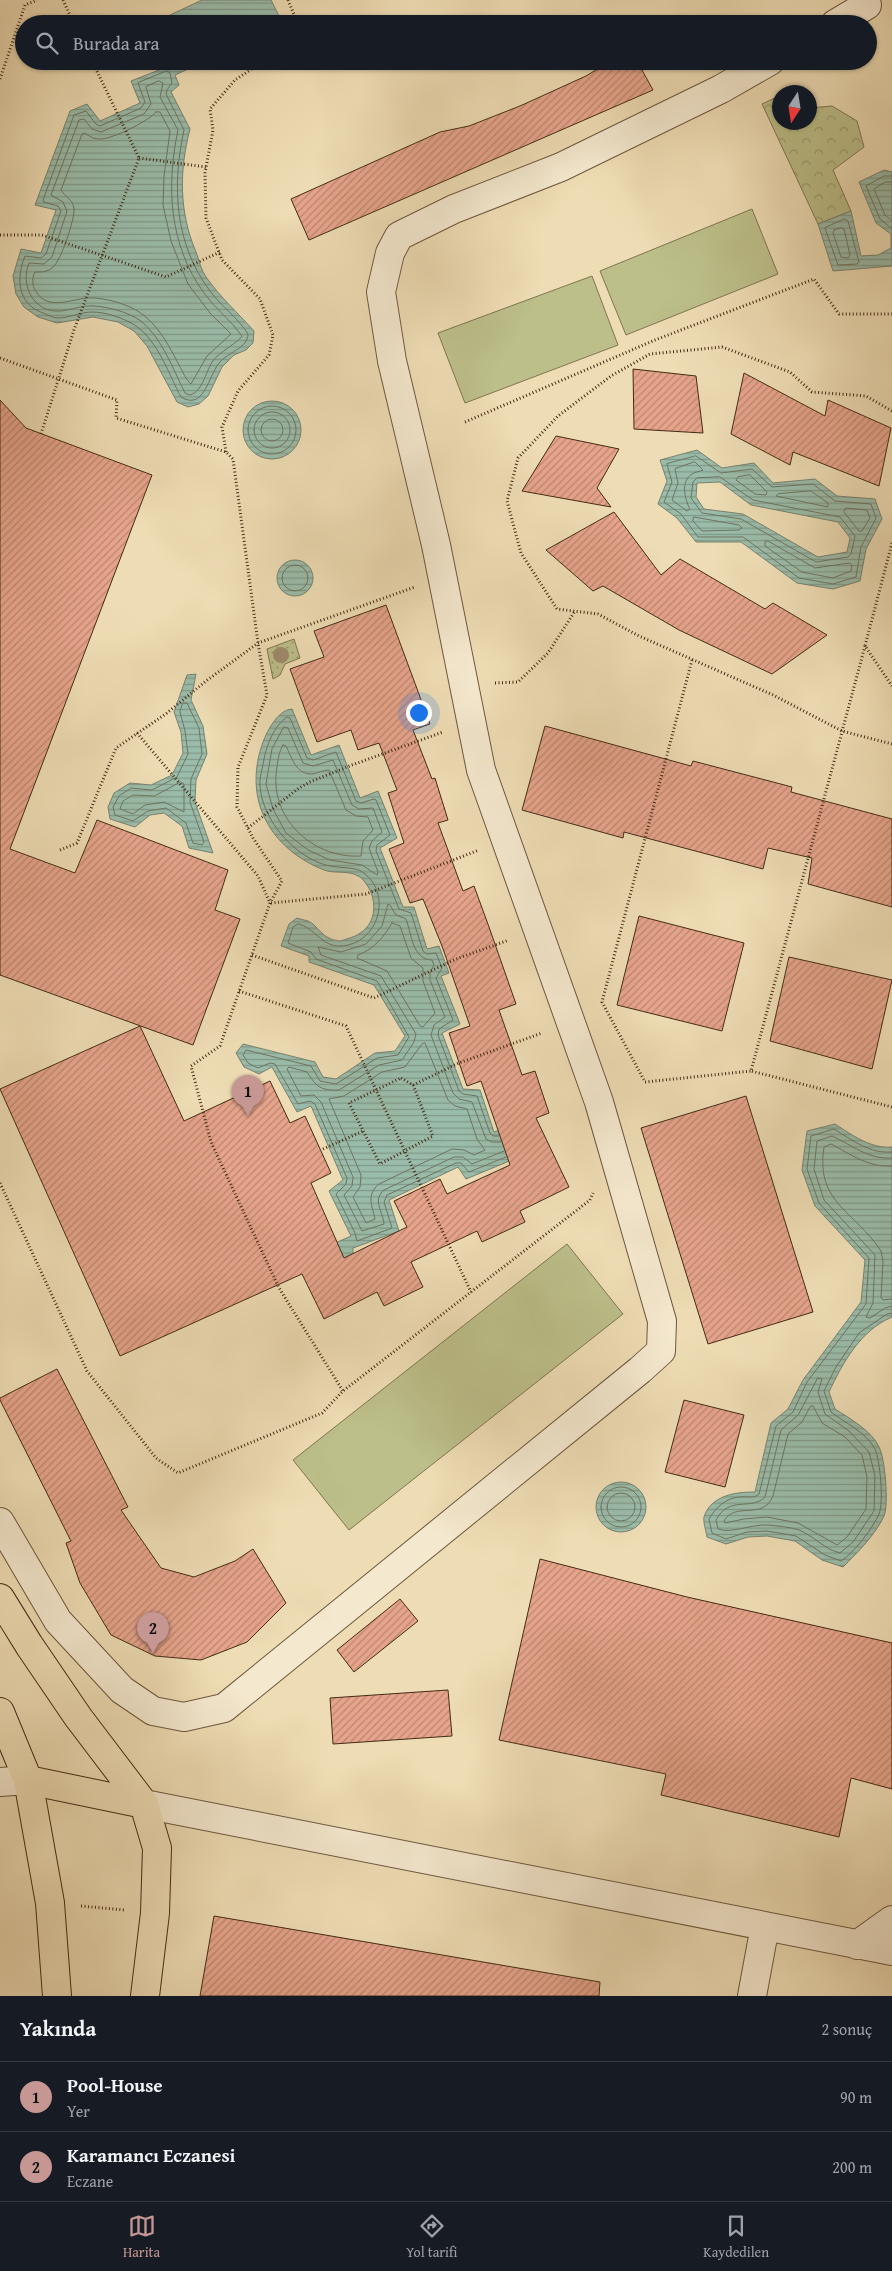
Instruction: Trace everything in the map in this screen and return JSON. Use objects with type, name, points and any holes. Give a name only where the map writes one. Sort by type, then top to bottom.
[{"type":"main road","points":[[0,1598],[29,1645],[73,1709],[144,1804],[157,1848],[155,1913],[145,1996]]},
{"type":"main road","points":[[0,1712],[28,1780],[50,1902],[57,1996]]},
{"type":"main road","points":[[28,1780],[144,1804]]},
{"type":"street","points":[[850,15],[867,5]]},
{"type":"street","points":[[0,1522],[58,1621],[122,1690],[153,1711],[184,1717],[224,1708],[661,1351],[662,1321],[599,1102],[481,770],[436,545],[392,361],[381,292],[390,253],[400,236],[454,209],[561,166],[721,89],[754,70]]},
{"type":"street","points":[[0,1782],[28,1780]]},
{"type":"street","points":[[144,1804],[892,1952]]},
{"type":"street","points":[[857,1944],[892,1920]]},
{"type":"street","points":[[752,1996],[766,1926]]},
{"type":"path","points":[[22,15],[25,5],[37,0]]},
{"type":"path","points":[[63,0],[70,15]]},
{"type":"path","points":[[288,0],[294,15]]},
{"type":"path","points":[[0,79],[15,35]]},
{"type":"path","points":[[96,70],[139,158],[206,167]]},
{"type":"path","points":[[226,452],[222,427],[238,391],[269,355],[273,335],[260,299],[222,260],[206,218],[206,167],[212,130],[210,108],[235,80],[250,70]]},
{"type":"path","points":[[41,434],[74,330],[139,158]]},
{"type":"path","points":[[0,235],[42,235],[166,277],[220,252]]},
{"type":"path","points":[[465,422],[655,340],[814,279],[839,314],[892,314]]},
{"type":"path","points":[[892,411],[866,396],[812,392],[790,372],[722,347],[650,354],[611,376],[558,416],[518,458],[507,501],[521,554],[556,609],[598,614],[639,636],[773,695],[842,731],[892,744]]},
{"type":"path","points":[[0,358],[117,400],[116,418],[226,452],[233,459],[267,695],[238,767],[237,807],[248,828],[282,881],[270,903],[220,1046],[191,1066],[211,1142],[279,1288],[343,1391]]},
{"type":"path","points":[[751,1071],[892,543]]},
{"type":"path","points":[[60,850],[77,844],[116,748],[166,714],[206,681],[258,643],[420,586]]},
{"type":"path","points":[[464,685],[518,682],[548,654],[575,611]]},
{"type":"path","points":[[865,646],[892,686]]},
{"type":"path","points":[[692,660],[602,1002],[645,1082],[751,1071],[892,1107]]},
{"type":"path","points":[[248,828],[299,788],[310,782],[352,764],[451,729]]},
{"type":"path","points":[[137,734],[258,876],[270,903]]},
{"type":"path","points":[[270,903],[366,894],[481,849]]},
{"type":"path","points":[[252,955],[374,998],[456,959],[512,939]]},
{"type":"path","points":[[239,991],[346,1026],[407,1151],[420,1185],[472,1292]]},
{"type":"path","points":[[413,1085],[459,1063],[545,1032]]},
{"type":"path","points":[[401,1078],[413,1085],[433,1136],[380,1164],[349,1103],[376,1090],[401,1078]]},
{"type":"path","points":[[323,1149],[363,1131]]},
{"type":"path","points":[[0,1183],[87,1371],[156,1458],[178,1473],[322,1412],[343,1391],[590,1200],[596,1187]]},
{"type":"path","points":[[50,1902],[155,1913]]},
{"type":"green space","points":[[772,99],[772,125],[762,104]]},
{"type":"green space","points":[[832,106],[857,121],[864,147],[833,170],[851,211],[818,224],[774,130],[817,130],[817,107]]},
{"type":"green space","points":[[752,209],[778,274],[626,335],[600,271]]},
{"type":"green space","points":[[592,276],[618,345],[465,403],[438,333]]},
{"type":"green space","points":[[294,639],[300,658],[285,664],[280,675],[273,679],[267,649]]},
{"type":"green space","points":[[567,1244],[623,1314],[349,1530],[293,1460]]},
{"type":"water","points":[[202,0],[271,0],[278,15],[170,15]]},
{"type":"water","points":[[159,70],[186,70],[175,75],[179,85],[171,92],[190,129],[184,160],[182,191],[186,222],[204,274],[254,331],[253,343],[246,350],[234,355],[222,367],[208,396],[199,404],[188,407],[177,402],[147,346],[134,331],[118,322],[93,317],[57,323],[38,317],[24,307],[16,294],[13,276],[21,249],[41,253],[56,210],[35,205],[70,111],[87,104],[100,121],[140,103],[131,81]]},
{"type":"water","points":[[884,170],[892,172],[892,266],[833,271],[818,224],[851,211],[861,256],[878,255],[891,248],[891,234],[876,223],[859,182]]},
{"type":"water","points":[[266,401],[278,401],[293,409],[301,424],[301,436],[293,451],[278,459],[266,459],[251,451],[243,436],[243,424],[251,409]]},
{"type":"water","points":[[697,450],[722,468],[754,463],[773,483],[815,479],[837,496],[875,499],[882,519],[866,549],[860,581],[833,589],[797,583],[741,542],[696,542],[677,518],[658,504],[667,481],[660,460]],"holes":[[[720,482],[751,505],[838,522],[850,538],[847,552],[818,557],[743,514],[704,509],[696,497],[697,483]]]},
{"type":"water","points":[[295,560],[302,561],[308,565],[312,571],[312,585],[308,591],[302,595],[295,596],[288,595],[282,591],[278,585],[277,578],[278,571],[282,565],[288,561]]},
{"type":"water","points":[[196,674],[191,700],[203,726],[207,754],[196,780],[195,802],[213,853],[189,848],[182,826],[164,813],[150,815],[135,827],[110,819],[108,807],[114,793],[130,783],[151,785],[172,775],[183,753],[181,732],[174,712],[187,675]]},
{"type":"water","points":[[292,709],[311,755],[339,745],[360,798],[378,791],[397,838],[380,848],[403,907],[414,907],[427,949],[439,946],[449,973],[441,976],[460,1024],[442,1033],[463,1089],[480,1090],[494,1132],[513,1126],[519,1157],[466,1179],[458,1167],[389,1200],[399,1231],[353,1248],[353,1257],[341,1262],[333,1244],[351,1236],[329,1191],[343,1180],[311,1106],[297,1112],[272,1067],[259,1074],[244,1067],[236,1053],[243,1044],[315,1062],[323,1077],[336,1079],[375,1053],[395,1051],[405,1036],[374,985],[309,962],[309,956],[281,946],[289,924],[297,918],[308,921],[333,940],[341,941],[358,935],[372,919],[374,905],[370,890],[362,878],[350,873],[324,870],[305,861],[276,836],[266,821],[259,804],[256,785],[257,766],[262,745],[269,729],[282,713]]},
{"type":"water","points":[[835,1124],[869,1144],[892,1147],[892,1317],[871,1330],[854,1348],[840,1369],[829,1392],[835,1409],[866,1430],[879,1447],[885,1471],[885,1510],[884,1516],[871,1537],[843,1567],[822,1560],[795,1541],[767,1536],[748,1537],[726,1544],[707,1537],[704,1524],[707,1510],[718,1499],[732,1494],[755,1492],[771,1423],[788,1409],[803,1380],[861,1302],[865,1260],[815,1206],[802,1170],[807,1131]]},
{"type":"water","points":[[616,1482],[626,1482],[639,1489],[646,1502],[646,1512],[639,1525],[626,1532],[616,1532],[607,1528],[600,1521],[596,1512],[596,1502],[600,1493],[607,1486]]},
{"type":"building","points":[[596,70],[642,70],[653,90],[309,240],[291,199],[440,132],[469,126],[520,106]]},
{"type":"building","points":[[633,369],[696,376],[703,433],[634,429]]},
{"type":"building","points":[[744,373],[825,416],[828,400],[891,428],[879,486],[793,452],[790,465],[731,434]]},
{"type":"building","points":[[0,400],[26,428],[152,475],[10,849],[75,873],[97,820],[228,870],[215,910],[240,919],[193,1045],[0,975]]},
{"type":"building","points":[[556,436],[619,449],[597,488],[611,507],[522,491]]},
{"type":"building","points":[[614,512],[661,575],[680,559],[765,609],[773,603],[827,635],[772,674],[679,630],[603,586],[593,591],[546,550]]},
{"type":"building","points":[[386,605],[430,724],[413,730],[432,779],[435,778],[448,820],[438,823],[463,891],[474,886],[489,927],[516,1004],[499,1010],[522,1075],[535,1071],[549,1113],[536,1118],[569,1187],[520,1211],[525,1222],[482,1242],[477,1231],[411,1262],[423,1287],[384,1306],[377,1292],[324,1319],[302,1274],[120,1356],[0,1089],[140,1026],[184,1121],[270,1081],[290,1123],[305,1116],[331,1173],[311,1183],[344,1258],[407,1227],[394,1201],[440,1179],[447,1194],[510,1165],[481,1081],[467,1086],[449,1033],[470,1026],[442,946],[423,899],[410,903],[389,849],[404,843],[388,793],[397,790],[379,743],[358,750],[351,730],[317,742],[290,669],[324,657],[314,631]]},
{"type":"building","points":[[545,726],[691,766],[693,761],[792,787],[791,792],[892,819],[892,907],[808,884],[812,858],[768,848],[763,869],[624,832],[623,838],[522,810]]},
{"type":"building","points":[[639,916],[744,943],[722,1031],[617,1005]]},
{"type":"building","points":[[789,957],[892,980],[872,1069],[770,1041]]},
{"type":"building","points":[[746,1096],[813,1312],[708,1344],[641,1128]]},
{"type":"building","points":[[57,1369],[128,1507],[121,1510],[161,1568],[194,1577],[235,1561],[253,1549],[286,1603],[247,1642],[201,1660],[155,1656],[111,1635],[80,1583],[66,1543],[71,1541],[0,1400],[0,1398]]},
{"type":"building","points":[[684,1400],[744,1415],[725,1487],[665,1472]]},
{"type":"building","points":[[540,1559],[687,1597],[892,1643],[892,1789],[851,1778],[839,1837],[661,1795],[666,1774],[499,1740]]},
{"type":"building","points":[[400,1599],[418,1621],[354,1672],[337,1650]]},
{"type":"building","points":[[448,1690],[452,1736],[333,1744],[330,1698]]},
{"type":"building","points":[[214,1916],[600,1982],[599,1996],[200,1996]]},
{"type":"place","name":"Pool-House","points":[[248,1116]]},
{"type":"place","name":"Karamancı Eczanesi","points":[[153,1653]]}]
